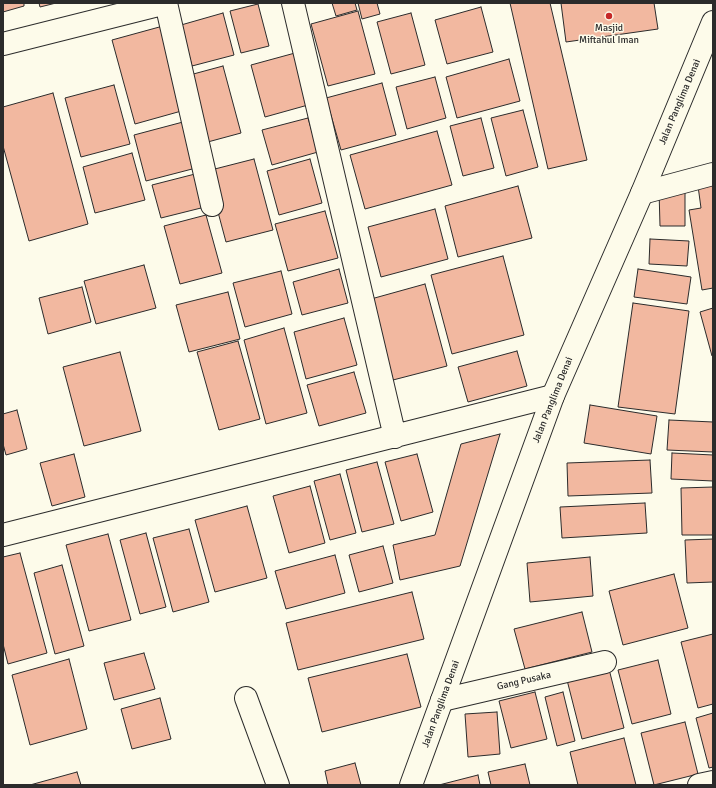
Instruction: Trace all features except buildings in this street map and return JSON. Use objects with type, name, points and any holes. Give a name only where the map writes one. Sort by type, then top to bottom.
[{"type":"street","points":[[3,44],[166,3],[212,205]]},
{"type":"street","points":[[293,3],[395,437]]},
{"type":"street","name":"Jalan Panglima Denai","points":[[411,785],[553,396],[642,193],[713,22]]},
{"type":"street","points":[[642,193],[713,174]]},
{"type":"street","points":[[3,535],[553,396]]},
{"type":"street","name":"Gang Pusaka","points":[[442,700],[605,662]]},
{"type":"street","points":[[246,698],[278,785]]},
{"type":"street","points":[[699,785],[713,782]]},
{"type":"place","name":"Masjid Miftahul Iman","points":[[609,16]]}]
